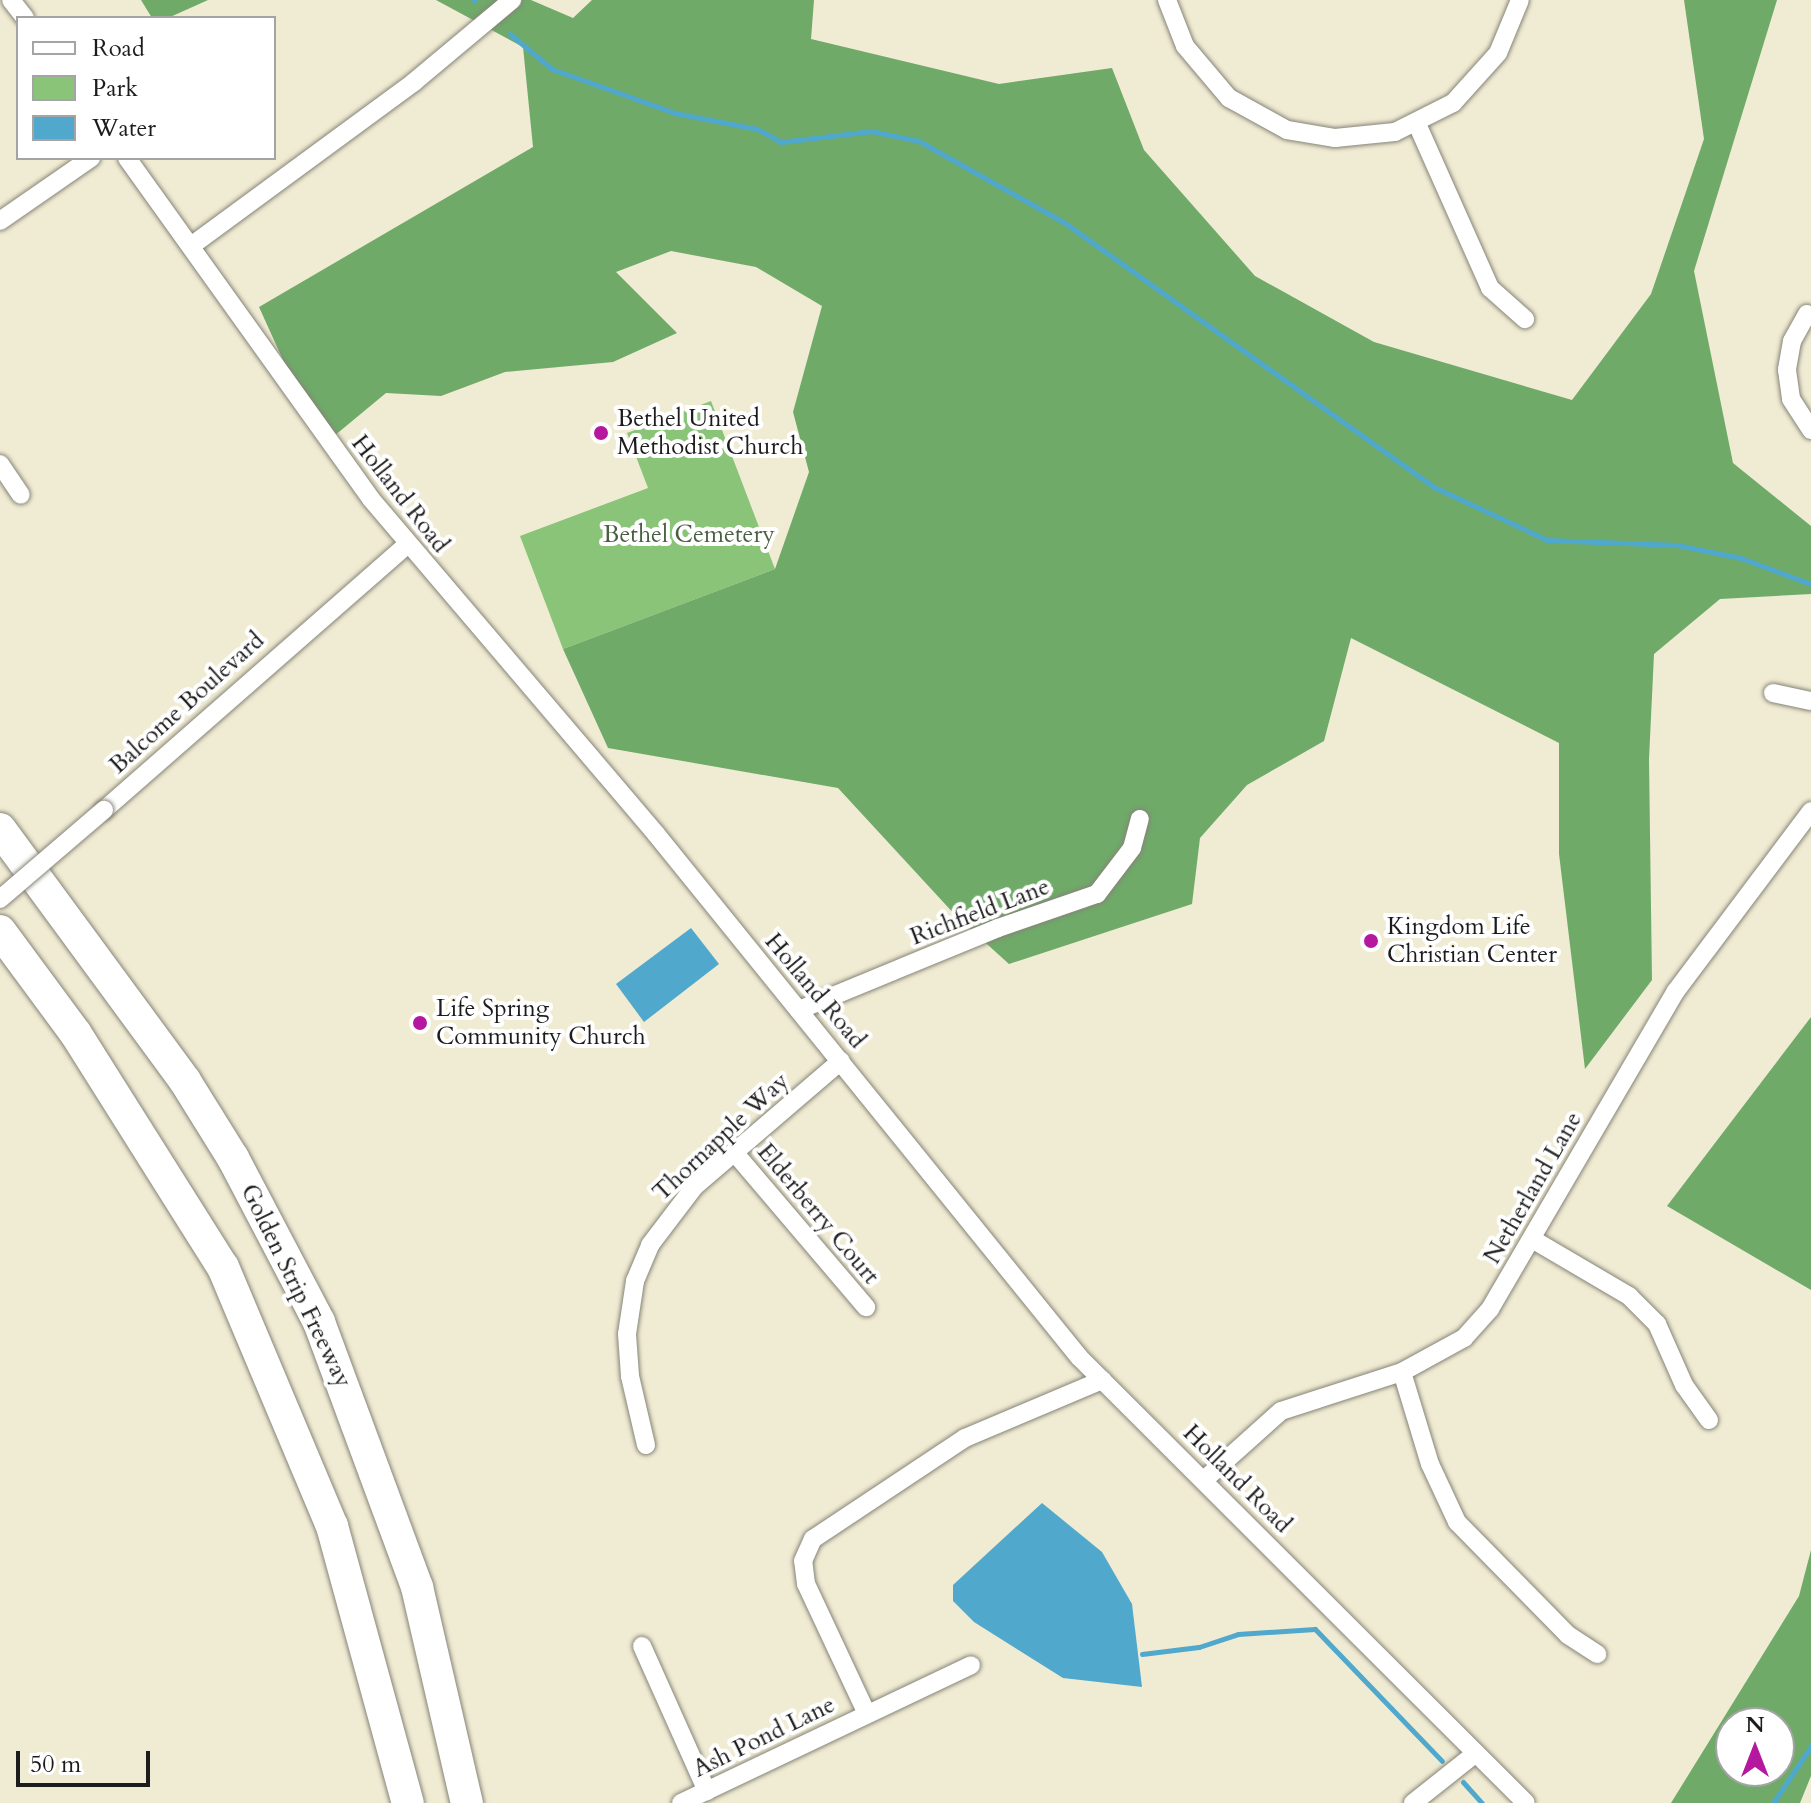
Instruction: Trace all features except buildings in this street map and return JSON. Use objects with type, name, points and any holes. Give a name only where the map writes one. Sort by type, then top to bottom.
[{"type":"highway","name":"Golden Strip Freeway","points":[[0,829],[185,1081],[233,1158],[312,1309],[352,1402],[417,1587],[467,1803]]},
{"type":"highway","points":[[0,931],[76,1034],[223,1267],[332,1526],[408,1803]]},
{"type":"street","points":[[11,0],[23,16]]},
{"type":"street","points":[[191,246],[414,82],[512,0]]},
{"type":"street","points":[[1167,0],[1197,65],[1229,98],[1261,118],[1335,138],[1374,136],[1417,124],[1453,103],[1483,74],[1509,34],[1520,0]]},
{"type":"street","points":[[1417,124],[1490,288],[1525,319]]},
{"type":"street","points":[[0,221],[88,160]]},
{"type":"street","name":"Holland Road","points":[[128,160],[408,544],[656,834],[841,1061],[986,1246],[1102,1380],[1526,1803]]},
{"type":"street","points":[[1807,314],[1792,341],[1787,370],[1791,399],[1811,430]]},
{"type":"street","points":[[0,464],[21,495]]},
{"type":"street","name":"Balcome Boulevard","points":[[0,899],[408,544]]},
{"type":"street","points":[[1773,693],[1811,701]]},
{"type":"street","name":"Netherland Lane","points":[[1204,1480],[1281,1411],[1402,1372],[1464,1338],[1490,1309],[1676,991],[1811,811]]},
{"type":"street","name":"Richfield Lane","points":[[799,1010],[998,928],[1097,894],[1132,848],[1140,819]]},
{"type":"street","name":"Thornapple Way","points":[[646,1445],[628,1354],[635,1281],[671,1213],[734,1152],[841,1061]]},
{"type":"street","name":"Elderberry Court","points":[[734,1152],[866,1307]]},
{"type":"street","points":[[1532,1239],[1629,1296],[1657,1324],[1684,1385],[1709,1420]]},
{"type":"street","points":[[1402,1372],[1430,1464],[1457,1522],[1568,1635],[1597,1654]]},
{"type":"street","points":[[867,1714],[806,1584],[803,1561],[813,1539],[965,1438],[1102,1380]]},
{"type":"street","points":[[642,1646],[707,1791]]},
{"type":"street","name":"Ash Pond Lane","points":[[681,1803],[971,1665]]},
{"type":"street","points":[[1413,1803],[1476,1753]]},
{"type":"green space","points":[[141,0],[208,0],[172,16],[151,16]]},
{"type":"green space","points":[[436,0],[531,0],[573,18],[592,0],[814,0],[811,39],[999,84],[1112,68],[1144,150],[1255,276],[1374,342],[1572,400],[1651,294],[1704,139],[1684,0],[1777,0],[1694,271],[1733,463],[1811,526],[1811,594],[1720,599],[1654,654],[1649,759],[1652,980],[1585,1069],[1559,854],[1559,743],[1351,638],[1324,741],[1247,785],[1200,838],[1192,904],[1009,964],[957,917],[838,788],[608,748],[563,649],[775,569],[809,472],[793,412],[822,306],[756,267],[671,251],[616,272],[677,333],[613,362],[505,372],[441,396],[386,393],[322,446],[259,307],[533,147],[523,47]]},
{"type":"green space","name":"Bethel Cemetery","points":[[711,401],[775,569],[563,649],[520,536],[648,488],[627,433]]},
{"type":"green space","points":[[1811,1017],[1811,1290],[1667,1206]]},
{"type":"green space","points":[[1811,1550],[1811,1776],[1800,1803],[1671,1803],[1715,1732],[1715,1787],[1795,1787],[1795,1707],[1730,1707],[1799,1596]]},
{"type":"water","points":[[691,928],[719,964],[644,1022],[616,984]]},
{"type":"water","points":[[1042,1503],[1102,1552],[1132,1604],[1142,1687],[1063,1678],[974,1622],[953,1601],[953,1585]]},
{"type":"waterway","points":[[510,34],[552,69],[675,113],[757,129],[781,142],[871,131],[919,141],[1065,223],[1434,487],[1547,540],[1677,545],[1741,558],[1811,584]]},
{"type":"waterway","points":[[1142,1654],[1199,1647],[1238,1634],[1315,1629],[1442,1761]]},
{"type":"waterway","points":[[1773,1803],[1811,1746]]},
{"type":"waterway","points":[[1463,1782],[1482,1803]]},
{"type":"place","name":"Bethel United Methodist Church","points":[[601,433]]},
{"type":"place","name":"Kingdom Life Christian Center","points":[[1371,941]]},
{"type":"place","name":"Life Spring Community Church","points":[[420,1023]]}]
